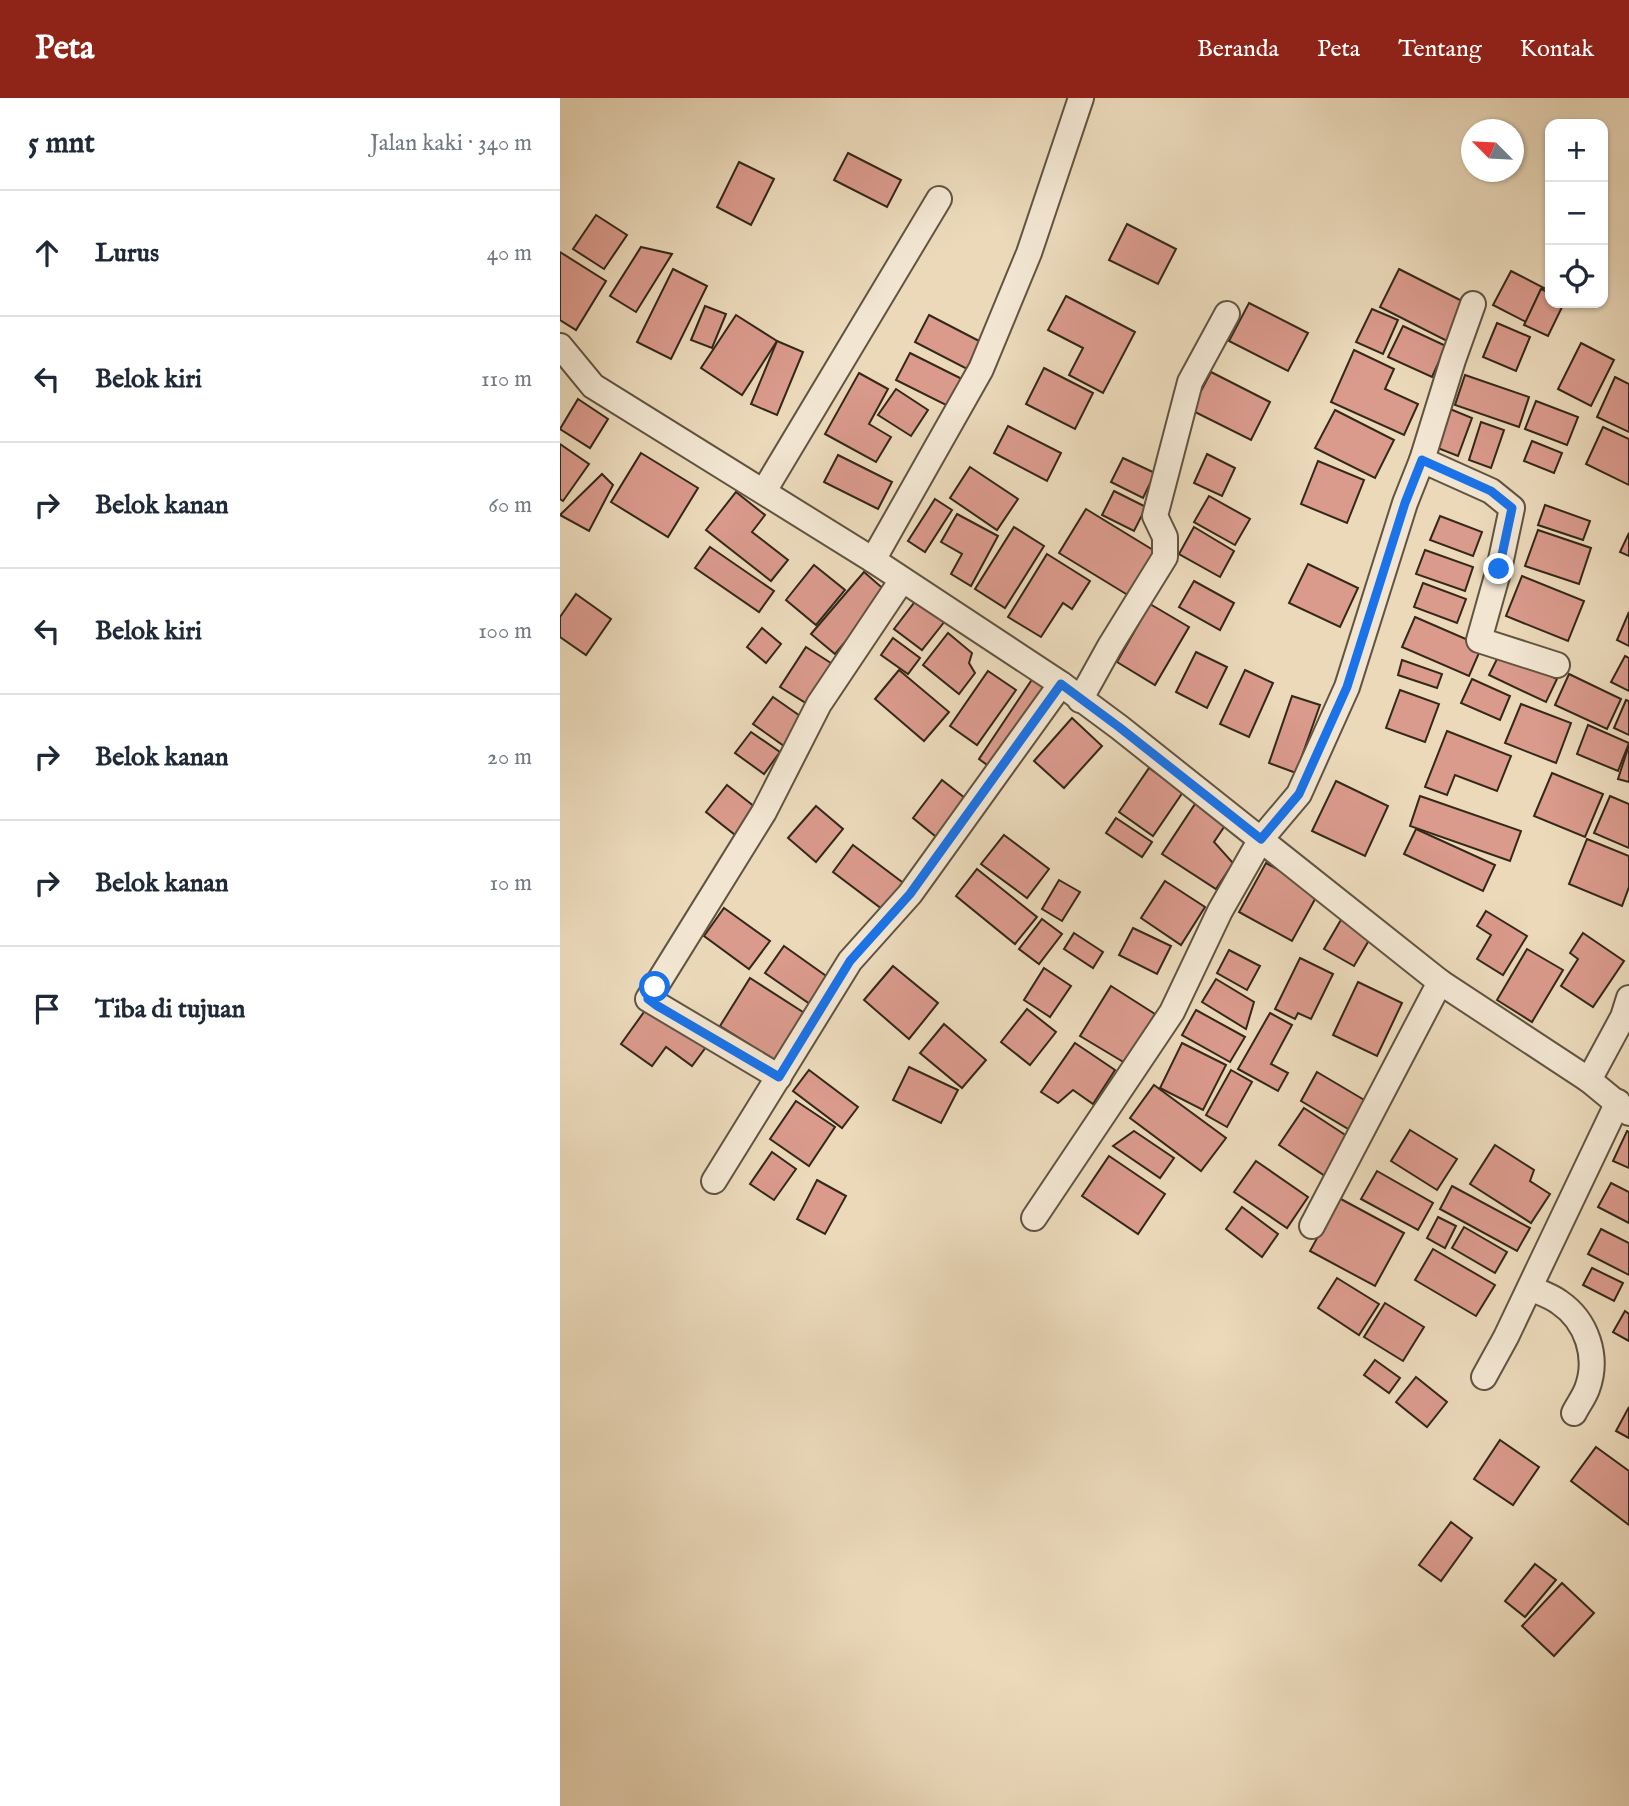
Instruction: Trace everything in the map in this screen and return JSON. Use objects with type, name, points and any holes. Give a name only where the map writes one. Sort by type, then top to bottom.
[{"type":"street","points":[[873,560],[981,369],[1029,253],[1081,98]]},
{"type":"street","points":[[764,491],[939,199]]},
{"type":"street","points":[[1034,1218],[1172,1012],[1220,911],[1261,839],[1299,794],[1347,687],[1452,360],[1473,304]]},
{"type":"street","points":[[1080,700],[1165,557],[1165,537],[1155,516],[1160,495],[1190,382],[1227,314]]},
{"type":"street","points":[[560,345],[593,386],[873,560],[1061,684],[1440,982],[1589,1080],[1624,1108],[1484,1377]]},
{"type":"street","points":[[1422,460],[1491,491],[1512,508],[1499,569],[1479,640],[1557,665]]},
{"type":"street","points":[[779,1077],[648,999],[764,812],[819,704],[902,580]]},
{"type":"street","points":[[714,1181],[850,961],[910,894],[1061,684]]},
{"type":"street","points":[[1312,1226],[1440,982]]},
{"type":"street","points":[[1589,1080],[1623,1017],[1629,998]]},
{"type":"street","points":[[1530,1288],[1559,1302],[1576,1317],[1587,1333],[1592,1364],[1587,1388],[1574,1413]]},
{"type":"building","points":[[848,153],[901,180],[887,207],[834,180]]},
{"type":"building","points":[[739,162],[774,179],[751,225],[717,207]]},
{"type":"building","points":[[596,215],[627,235],[604,269],[573,249]]},
{"type":"building","points":[[1127,224],[1176,249],[1158,284],[1109,260]]},
{"type":"building","points":[[641,247],[672,254],[636,312],[610,296]]},
{"type":"building","points":[[560,252],[606,281],[576,330],[560,320]]},
{"type":"building","points":[[673,269],[707,286],[671,359],[637,342]]},
{"type":"building","points":[[1399,269],[1466,303],[1447,341],[1380,307]]},
{"type":"building","points":[[1511,271],[1544,288],[1541,289],[1526,322],[1493,305]]},
{"type":"building","points":[[1541,289],[1545,291],[1545,308],[1562,308],[1548,336],[1524,325]]},
{"type":"building","points":[[1066,296],[1135,332],[1103,393],[1069,375],[1083,348],[1048,330]]},
{"type":"building","points":[[1249,303],[1308,333],[1288,371],[1229,341]]},
{"type":"building","points":[[705,306],[726,314],[712,348],[691,340]]},
{"type":"building","points":[[1372,309],[1398,320],[1383,354],[1356,342]]},
{"type":"building","points":[[736,315],[777,341],[742,395],[701,368]]},
{"type":"building","points":[[929,315],[983,343],[969,370],[915,342]]},
{"type":"building","points":[[1497,323],[1530,337],[1516,371],[1483,357]]},
{"type":"building","points":[[1403,326],[1446,346],[1432,377],[1388,357]]},
{"type":"building","points":[[777,341],[803,352],[777,415],[751,404]]},
{"type":"building","points":[[1581,343],[1614,360],[1591,406],[1558,389]]},
{"type":"building","points":[[1354,350],[1394,369],[1385,389],[1418,404],[1404,435],[1331,402]]},
{"type":"building","points":[[910,353],[964,380],[950,407],[896,380]]},
{"type":"building","points":[[1044,368],[1093,393],[1075,429],[1026,404]]},
{"type":"building","points":[[1211,372],[1270,402],[1251,440],[1191,410]]},
{"type":"building","points":[[859,373],[888,389],[869,424],[891,437],[876,462],[825,434]]},
{"type":"building","points":[[1465,375],[1529,397],[1519,427],[1455,405]]},
{"type":"building","points":[[1615,377],[1629,384],[1629,432],[1597,417]]},
{"type":"building","points":[[896,389],[928,410],[911,436],[878,415]]},
{"type":"building","points":[[578,399],[608,419],[590,448],[560,429]]},
{"type":"building","points":[[1536,401],[1578,417],[1567,445],[1525,429]]},
{"type":"building","points":[[1450,409],[1472,418],[1458,456],[1435,447]]},
{"type":"building","points":[[1335,410],[1394,440],[1375,478],[1315,448]]},
{"type":"building","points":[[1481,422],[1504,430],[1491,468],[1469,460]]},
{"type":"building","points":[[1008,426],[1061,453],[1047,481],[994,453]]},
{"type":"building","points":[[1603,427],[1629,439],[1629,485],[1586,464]]},
{"type":"building","points":[[1532,441],[1562,453],[1554,473],[1524,461]]},
{"type":"building","points":[[560,444],[589,464],[563,501],[560,499]]},
{"type":"building","points":[[641,453],[698,488],[668,537],[611,502]]},
{"type":"building","points":[[1207,454],[1235,468],[1222,496],[1194,483]]},
{"type":"building","points":[[838,455],[892,482],[878,509],[824,482]]},
{"type":"building","points":[[1123,458],[1155,473],[1143,498],[1111,482]]},
{"type":"building","points":[[1318,461],[1364,480],[1347,523],[1301,504]]},
{"type":"building","points":[[970,467],[1018,499],[997,530],[950,498]]},
{"type":"building","points":[[602,474],[613,485],[589,531],[560,515]]},
{"type":"building","points":[[1114,491],[1146,507],[1134,531],[1102,515]]},
{"type":"building","points":[[736,492],[765,515],[752,532],[788,560],[771,581],[706,530]]},
{"type":"building","points":[[1209,496],[1250,519],[1235,545],[1194,522]]},
{"type":"building","points":[[935,499],[952,510],[925,552],[908,541]]},
{"type":"building","points":[[1545,505],[1590,521],[1583,540],[1538,525]]},
{"type":"building","points":[[1086,509],[1158,553],[1131,597],[1059,553]]},
{"type":"building","points":[[957,514],[998,536],[971,586],[951,574],[962,554],[941,542]]},
{"type":"building","points":[[1440,516],[1482,532],[1473,556],[1430,540]]},
{"type":"building","points":[[1014,527],[1044,546],[1005,608],[975,589]]},
{"type":"building","points":[[1194,527],[1234,551],[1220,577],[1179,554]]},
{"type":"building","points":[[1538,530],[1591,548],[1579,584],[1525,566]]},
{"type":"building","points":[[1629,533],[1629,556],[1620,552]]},
{"type":"building","points":[[710,547],[774,591],[759,612],[695,568]]},
{"type":"building","points":[[1425,550],[1473,567],[1465,591],[1416,574]]},
{"type":"building","points":[[1047,554],[1090,581],[1072,609],[1063,603],[1041,637],[1008,617]]},
{"type":"building","points":[[1308,564],[1358,588],[1340,627],[1289,603]]},
{"type":"building","points":[[814,565],[845,590],[816,625],[786,600]]},
{"type":"building","points":[[864,572],[887,592],[835,654],[811,634]]},
{"type":"building","points":[[1522,576],[1584,601],[1568,641],[1506,616]]},
{"type":"building","points":[[1194,581],[1234,603],[1220,630],[1179,607]]},
{"type":"building","points":[[1423,583],[1466,599],[1457,623],[1414,607]]},
{"type":"building","points":[[576,594],[611,619],[586,655],[560,637],[560,617]]},
{"type":"building","points":[[917,599],[945,621],[922,650],[894,629]]},
{"type":"building","points":[[1150,604],[1189,627],[1155,685],[1117,662]]},
{"type":"building","points":[[1629,612],[1629,646],[1617,640]]},
{"type":"building","points":[[1415,617],[1482,646],[1469,676],[1402,647]]},
{"type":"building","points":[[762,628],[781,644],[766,663],[747,647]]},
{"type":"building","points":[[948,633],[972,653],[969,663],[975,673],[959,694],[923,665]]},
{"type":"building","points":[[893,638],[920,658],[908,674],[881,655]]},
{"type":"building","points":[[806,647],[834,665],[809,705],[780,687]]},
{"type":"building","points":[[1501,651],[1557,679],[1546,702],[1489,675]]},
{"type":"building","points":[[1196,652],[1227,667],[1207,708],[1176,692]]},
{"type":"building","points":[[1625,656],[1629,658],[1629,691],[1611,682]]},
{"type":"building","points":[[1402,660],[1442,674],[1437,688],[1398,675]]},
{"type":"building","points":[[899,670],[949,712],[924,741],[875,699]]},
{"type":"building","points":[[1245,670],[1273,683],[1249,737],[1220,724]]},
{"type":"building","points":[[988,671],[1016,690],[977,745],[950,726]]},
{"type":"building","points":[[1569,674],[1621,699],[1607,729],[1555,705]]},
{"type":"building","points":[[1035,675],[1050,686],[994,770],[979,759]]},
{"type":"building","points":[[1472,679],[1510,696],[1500,720],[1461,703]]},
{"type":"building","points":[[1400,690],[1439,704],[1425,742],[1386,728]]},
{"type":"building","points":[[1292,696],[1320,705],[1296,773],[1269,763]]},
{"type":"building","points":[[773,697],[803,718],[784,746],[753,724]]},
{"type":"building","points":[[1626,700],[1629,701],[1629,735],[1614,728]]},
{"type":"building","points":[[1521,704],[1571,723],[1556,763],[1505,743]]},
{"type":"building","points":[[1072,718],[1102,746],[1064,788],[1034,761]]},
{"type":"building","points":[[1588,725],[1629,743],[1618,771],[1577,754]]},
{"type":"building","points":[[1447,731],[1511,756],[1497,791],[1455,775],[1447,795],[1425,787]]},
{"type":"building","points":[[751,732],[780,752],[764,774],[735,753]]},
{"type":"building","points":[[1629,745],[1629,782],[1618,779]]},
{"type":"building","points":[[1149,768],[1183,792],[1153,836],[1119,812]]},
{"type":"building","points":[[1552,773],[1603,794],[1585,837],[1534,816]]},
{"type":"building","points":[[942,780],[970,802],[940,840],[913,818]]},
{"type":"building","points":[[1336,781],[1388,806],[1365,856],[1312,831]]},
{"type":"building","points":[[727,785],[760,811],[739,838],[706,812]]},
{"type":"building","points":[[1420,796],[1521,831],[1510,861],[1410,826]]},
{"type":"building","points":[[1610,796],[1629,804],[1629,848],[1594,833]]},
{"type":"building","points":[[1197,801],[1228,821],[1214,842],[1233,863],[1216,889],[1162,854]]},
{"type":"building","points":[[816,806],[843,829],[816,862],[788,838]]},
{"type":"building","points":[[1116,818],[1152,842],[1142,857],[1106,833]]},
{"type":"building","points":[[1416,829],[1495,865],[1483,891],[1404,854]]},
{"type":"building","points":[[1004,835],[1049,869],[1027,898],[981,864]]},
{"type":"building","points":[[1587,839],[1629,856],[1629,887],[1622,906],[1569,884]]},
{"type":"building","points":[[853,845],[906,885],[886,912],[833,872]]},
{"type":"building","points":[[1266,863],[1319,892],[1292,941],[1239,912]]},
{"type":"building","points":[[977,869],[1037,917],[1015,944],[956,896]]},
{"type":"building","points":[[1059,880],[1080,892],[1062,921],[1042,909]]},
{"type":"building","points":[[1165,881],[1205,907],[1181,945],[1141,918]]},
{"type":"building","points":[[724,908],[770,941],[749,969],[704,936]]},
{"type":"building","points":[[1486,911],[1527,936],[1503,975],[1477,959],[1491,935],[1477,926]]},
{"type":"building","points":[[1342,918],[1372,935],[1354,966],[1324,949]]},
{"type":"building","points":[[1042,919],[1062,934],[1039,964],[1019,949]]},
{"type":"building","points":[[1133,928],[1171,946],[1157,974],[1119,955]]},
{"type":"building","points":[[1074,933],[1103,952],[1093,968],[1064,949]]},
{"type":"building","points":[[1583,933],[1624,961],[1593,1007],[1561,986],[1578,959],[1570,953]]},
{"type":"building","points":[[784,946],[829,978],[810,1004],[765,973]]},
{"type":"building","points":[[1527,949],[1563,970],[1532,1022],[1497,1000]]},
{"type":"building","points":[[1229,950],[1260,966],[1247,990],[1217,973]]},
{"type":"building","points":[[1300,958],[1333,974],[1311,1019],[1298,1013],[1295,1019],[1275,1009]]},
{"type":"building","points":[[893,966],[938,1003],[909,1039],[864,1000]]},
{"type":"building","points":[[1044,968],[1071,986],[1050,1017],[1024,1000]]},
{"type":"building","points":[[750,978],[806,1014],[776,1061],[720,1026]]},
{"type":"building","points":[[1216,979],[1254,1002],[1246,1029],[1202,1002]]},
{"type":"building","points":[[1358,982],[1402,1003],[1377,1056],[1333,1035]]},
{"type":"building","points":[[1111,986],[1155,1014],[1125,1063],[1080,1036]]},
{"type":"building","points":[[649,1005],[706,1047],[692,1066],[666,1047],[652,1066],[621,1044]]},
{"type":"building","points":[[1027,1009],[1056,1032],[1030,1065],[1001,1042]]},
{"type":"building","points":[[1196,1010],[1245,1037],[1230,1062],[1182,1035]]},
{"type":"building","points":[[1270,1013],[1292,1025],[1271,1064],[1288,1073],[1278,1091],[1238,1069]]},
{"type":"building","points":[[944,1024],[986,1060],[962,1088],[920,1053]]},
{"type":"building","points":[[1075,1043],[1115,1070],[1093,1104],[1073,1090],[1058,1103],[1041,1092]]},
{"type":"building","points":[[1182,1043],[1226,1065],[1203,1110],[1160,1088]]},
{"type":"building","points":[[909,1067],[958,1090],[941,1123],[893,1100]]},
{"type":"building","points":[[809,1070],[858,1107],[842,1128],[793,1091]]},
{"type":"building","points":[[1231,1070],[1252,1082],[1227,1127],[1206,1115]]},
{"type":"building","points":[[1317,1072],[1366,1101],[1350,1130],[1301,1101]]},
{"type":"building","points":[[1154,1085],[1226,1138],[1201,1171],[1130,1118]]},
{"type":"building","points":[[796,1101],[835,1127],[809,1166],[770,1139]]},
{"type":"building","points":[[1304,1108],[1353,1140],[1328,1178],[1279,1145]]},
{"type":"building","points":[[1410,1130],[1457,1159],[1437,1190],[1391,1161]]},
{"type":"building","points":[[1134,1131],[1174,1158],[1160,1178],[1113,1146]]},
{"type":"building","points":[[1627,1131],[1629,1132],[1629,1168],[1613,1161]]},
{"type":"building","points":[[1495,1145],[1534,1170],[1530,1181],[1550,1194],[1531,1223],[1470,1184]]},
{"type":"building","points":[[772,1152],[796,1169],[774,1200],[750,1184]]},
{"type":"building","points":[[1109,1156],[1165,1194],[1138,1234],[1082,1196]]},
{"type":"building","points":[[1256,1161],[1308,1197],[1287,1228],[1234,1192]]},
{"type":"building","points":[[1377,1171],[1433,1203],[1418,1230],[1361,1199]]},
{"type":"building","points":[[817,1180],[846,1196],[825,1234],[797,1219]]},
{"type":"building","points":[[1611,1183],[1629,1192],[1629,1223],[1598,1207]]},
{"type":"building","points":[[1452,1186],[1530,1228],[1517,1251],[1440,1209]]},
{"type":"building","points":[[1339,1198],[1404,1233],[1375,1286],[1310,1251]]},
{"type":"building","points":[[1242,1207],[1278,1234],[1262,1257],[1226,1229]]},
{"type":"building","points":[[1438,1217],[1456,1226],[1445,1248],[1427,1238]]},
{"type":"building","points":[[1464,1227],[1507,1252],[1495,1273],[1452,1248]]},
{"type":"building","points":[[1601,1229],[1629,1243],[1629,1275],[1588,1254]]},
{"type":"building","points":[[1433,1249],[1495,1285],[1476,1316],[1415,1280]]},
{"type":"building","points":[[1592,1268],[1623,1283],[1614,1301],[1583,1285]]},
{"type":"building","points":[[1337,1278],[1379,1304],[1359,1335],[1318,1308]]},
{"type":"building","points":[[1385,1303],[1424,1327],[1403,1361],[1364,1337]]},
{"type":"building","points":[[1625,1311],[1629,1314],[1629,1341],[1613,1332]]},
{"type":"building","points":[[1375,1360],[1400,1378],[1389,1393],[1364,1375]]},
{"type":"building","points":[[1416,1377],[1447,1402],[1427,1427],[1396,1402]]},
{"type":"building","points":[[1629,1407],[1629,1438],[1616,1431]]},
{"type":"building","points":[[1500,1440],[1539,1467],[1513,1505],[1474,1479]]},
{"type":"building","points":[[1596,1447],[1629,1471],[1629,1525],[1571,1481]]},
{"type":"building","points":[[1451,1522],[1472,1538],[1441,1581],[1419,1565]]},
{"type":"building","points":[[1535,1564],[1556,1580],[1525,1617],[1505,1601]]},
{"type":"building","points":[[1562,1583],[1594,1613],[1554,1656],[1522,1626]]},
{"type":"route","points":[[655,987],[648,999],[656,1005],[779,1077],[850,961],[910,894],[1061,684],[1261,839],[1299,794],[1347,687],[1405,503],[1422,460],[1491,491],[1512,508],[1499,569]]}]
